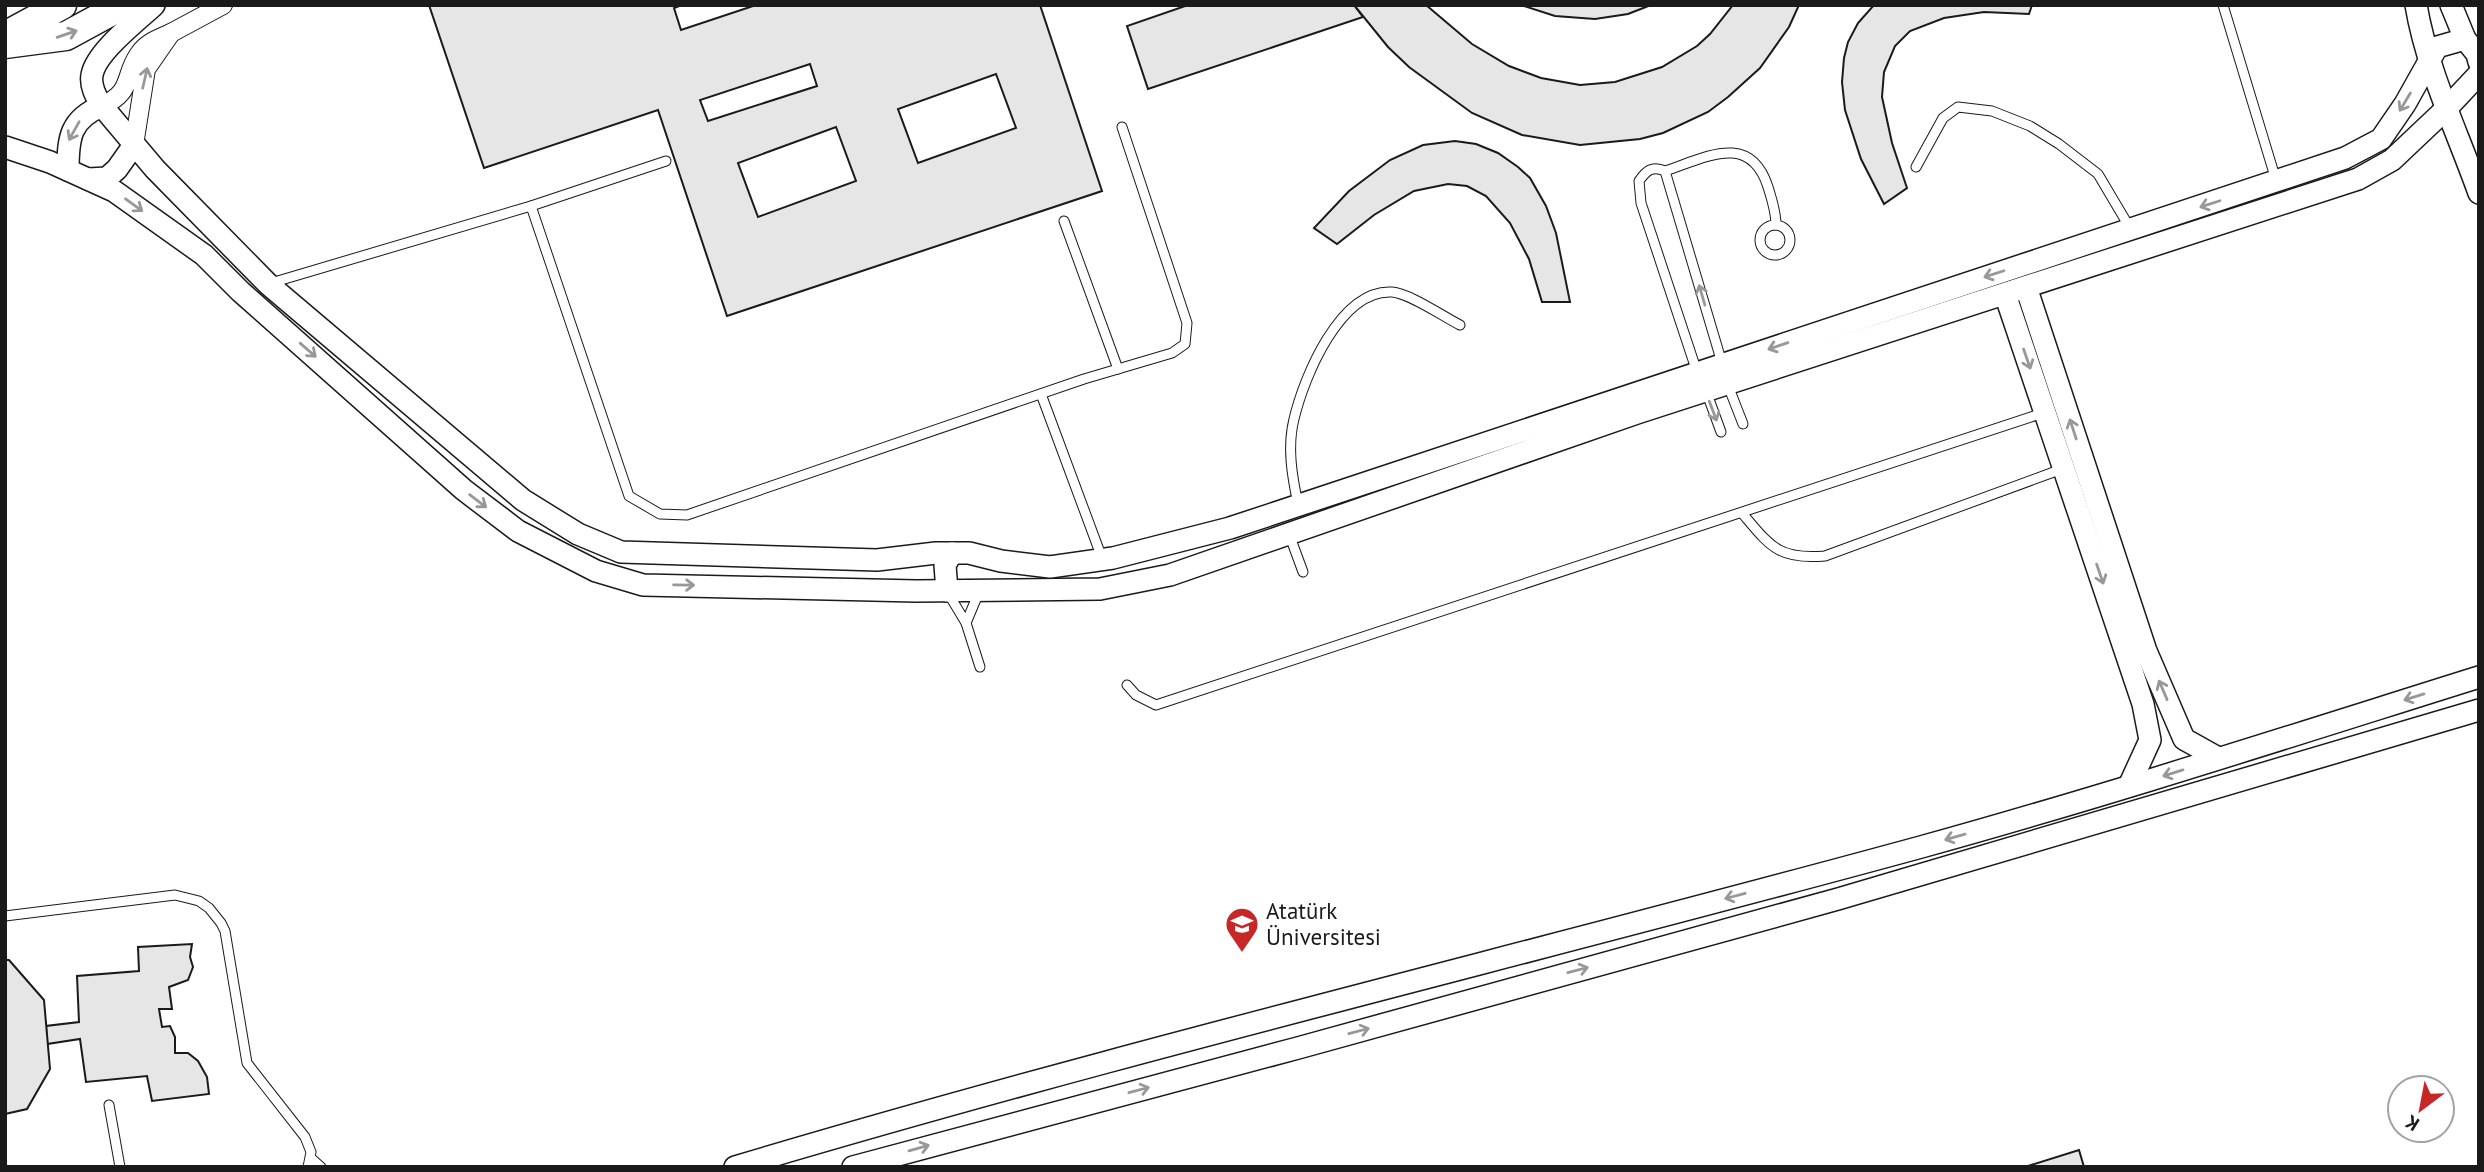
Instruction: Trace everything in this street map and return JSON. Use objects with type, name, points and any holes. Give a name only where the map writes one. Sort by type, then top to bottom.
[{"type":"highway","points":[[5,36],[62,5]]},
{"type":"highway","points":[[5,44],[66,36],[123,5]]},
{"type":"street","points":[[154,5],[105,50],[92,75],[95,96],[135,145],[268,284],[523,500],[578,534],[621,552],[877,560],[969,553],[1001,561],[1050,567],[1103,560],[1230,528],[1702,382]]},
{"type":"street","points":[[68,170],[68,142],[74,127],[86,112],[117,99],[139,54],[152,41],[223,5]]},
{"type":"street","points":[[2416,5],[2421,36],[2479,193]]},
{"type":"street","points":[[2451,5],[2465,39],[2477,54],[2479,62]]},
{"type":"street","points":[[88,178],[107,178],[135,145],[146,69],[171,33]]},
{"type":"street","points":[[5,146],[114,191],[204,255],[241,292],[464,490],[518,531],[596,571],[643,585],[947,591],[1100,589],[1170,575],[1289,534],[1702,382],[2131,230],[2345,158],[2381,139],[2405,104],[2437,47],[2465,39]]},
{"type":"street","points":[[1725,374],[2006,294],[2358,179],[2392,160],[2479,75]]},
{"type":"street","points":[[2026,287],[2143,704],[2150,740],[2129,786]]},
{"type":"street","points":[[2006,294],[2045,412],[2074,464],[2146,651],[2184,739],[2218,758]]},
{"type":"street","points":[[947,591],[945,565],[953,553]]},
{"type":"street","points":[[979,591],[984,573],[983,556]]},
{"type":"street","points":[[735,1167],[913,1114],[1911,850],[2129,786],[2479,677]]},
{"type":"street","points":[[853,1167],[1824,902],[2479,710]]},
{"type":"lane","points":[[2223,5],[2276,181]]},
{"type":"lane","points":[[1916,167],[1942,118],[1958,107],[1992,111],[2030,126],[2098,174],[2131,230]]},
{"type":"lane","points":[[531,206],[629,496],[660,514],[687,515],[1041,394],[1172,353],[1185,344],[1187,323],[1122,127]]},
{"type":"lane","points":[[1665,171],[1724,152],[1746,156],[1754,161],[1765,177],[1776,212],[1776,225]]},
{"type":"lane","points":[[268,284],[531,206],[666,161]]},
{"type":"lane","points":[[1721,432],[1641,203],[1639,181],[1646,170],[1658,167],[1665,171],[1725,374],[1743,424]]},
{"type":"lane","points":[[1064,221],[1118,369]]},
{"type":"lane","points":[[1298,506],[1290,469],[1293,421],[1311,368],[1346,312],[1363,298],[1393,292],[1460,325]]},
{"type":"lane","points":[[1041,394],[1103,560]]},
{"type":"lane","points":[[1126,685],[1136,695],[1156,705],[2045,412]]},
{"type":"lane","points":[[1742,513],[1766,542],[1785,554],[1802,558],[1825,556],[2074,464]]},
{"type":"lane","points":[[1289,534],[1303,572]]},
{"type":"lane","points":[[947,591],[966,623],[980,667]]},
{"type":"lane","points":[[966,623],[979,591]]},
{"type":"lane","points":[[5,916],[175,895],[199,901],[209,908],[225,931],[247,1063],[305,1137],[309,1144],[309,1163],[321,1167]]},
{"type":"lane","points":[[109,1105],[120,1167]]},
{"type":"building","points":[[429,5],[682,5],[674,8],[681,30],[756,5],[1040,5],[1102,191],[727,316],[658,110],[484,168]],"holes":[[[810,64],[817,86],[708,121],[700,100]],[[996,74],[1016,128],[918,163],[898,109]],[[836,127],[856,181],[758,217],[738,163]]]},
{"type":"building","points":[[1188,5],[1354,5],[1363,17],[1148,89],[1127,26]]},
{"type":"building","points":[[1354,5],[1426,5],[1472,44],[1509,66],[1541,78],[1580,85],[1615,82],[1662,67],[1697,46],[1733,5],[1799,5],[1789,27],[1760,68],[1708,112],[1663,133],[1640,139],[1580,145],[1522,135],[1472,113],[1409,67],[1388,47]]},
{"type":"building","points":[[1521,5],[1651,5],[1628,14],[1595,19],[1555,16]]},
{"type":"building","points":[[1874,5],[2032,5],[2029,14],[1984,12],[1944,18],[1910,31],[1895,46],[1884,72],[1882,97],[1892,143],[1907,188],[1884,204],[1861,159],[1845,110],[1842,82],[1844,58],[1848,42],[1858,23]]},
{"type":"building","points":[[1455,141],[1476,144],[1498,153],[1530,178],[1546,206],[1556,233],[1570,302],[1542,302],[1529,259],[1510,223],[1486,196],[1467,186],[1448,184],[1414,191],[1374,215],[1337,244],[1314,228],[1349,191],[1390,160],[1423,145]]},
{"type":"building","points":[[192,944],[190,957],[193,967],[188,980],[169,987],[172,1009],[159,1009],[162,1027],[170,1026],[175,1037],[175,1053],[188,1053],[198,1061],[207,1077],[209,1094],[152,1101],[147,1076],[86,1082],[80,1039],[47,1044],[46,1026],[79,1022],[77,976],[139,971],[138,947]]},
{"type":"building","points":[[5,960],[9,960],[44,1000],[50,1069],[27,1109],[5,1114]]},
{"type":"building","points":[[2079,1150],[2084,1167],[2025,1167]]},
{"type":"place","name":"Atatürk Üniversitesi","points":[[1242,954]]}]
